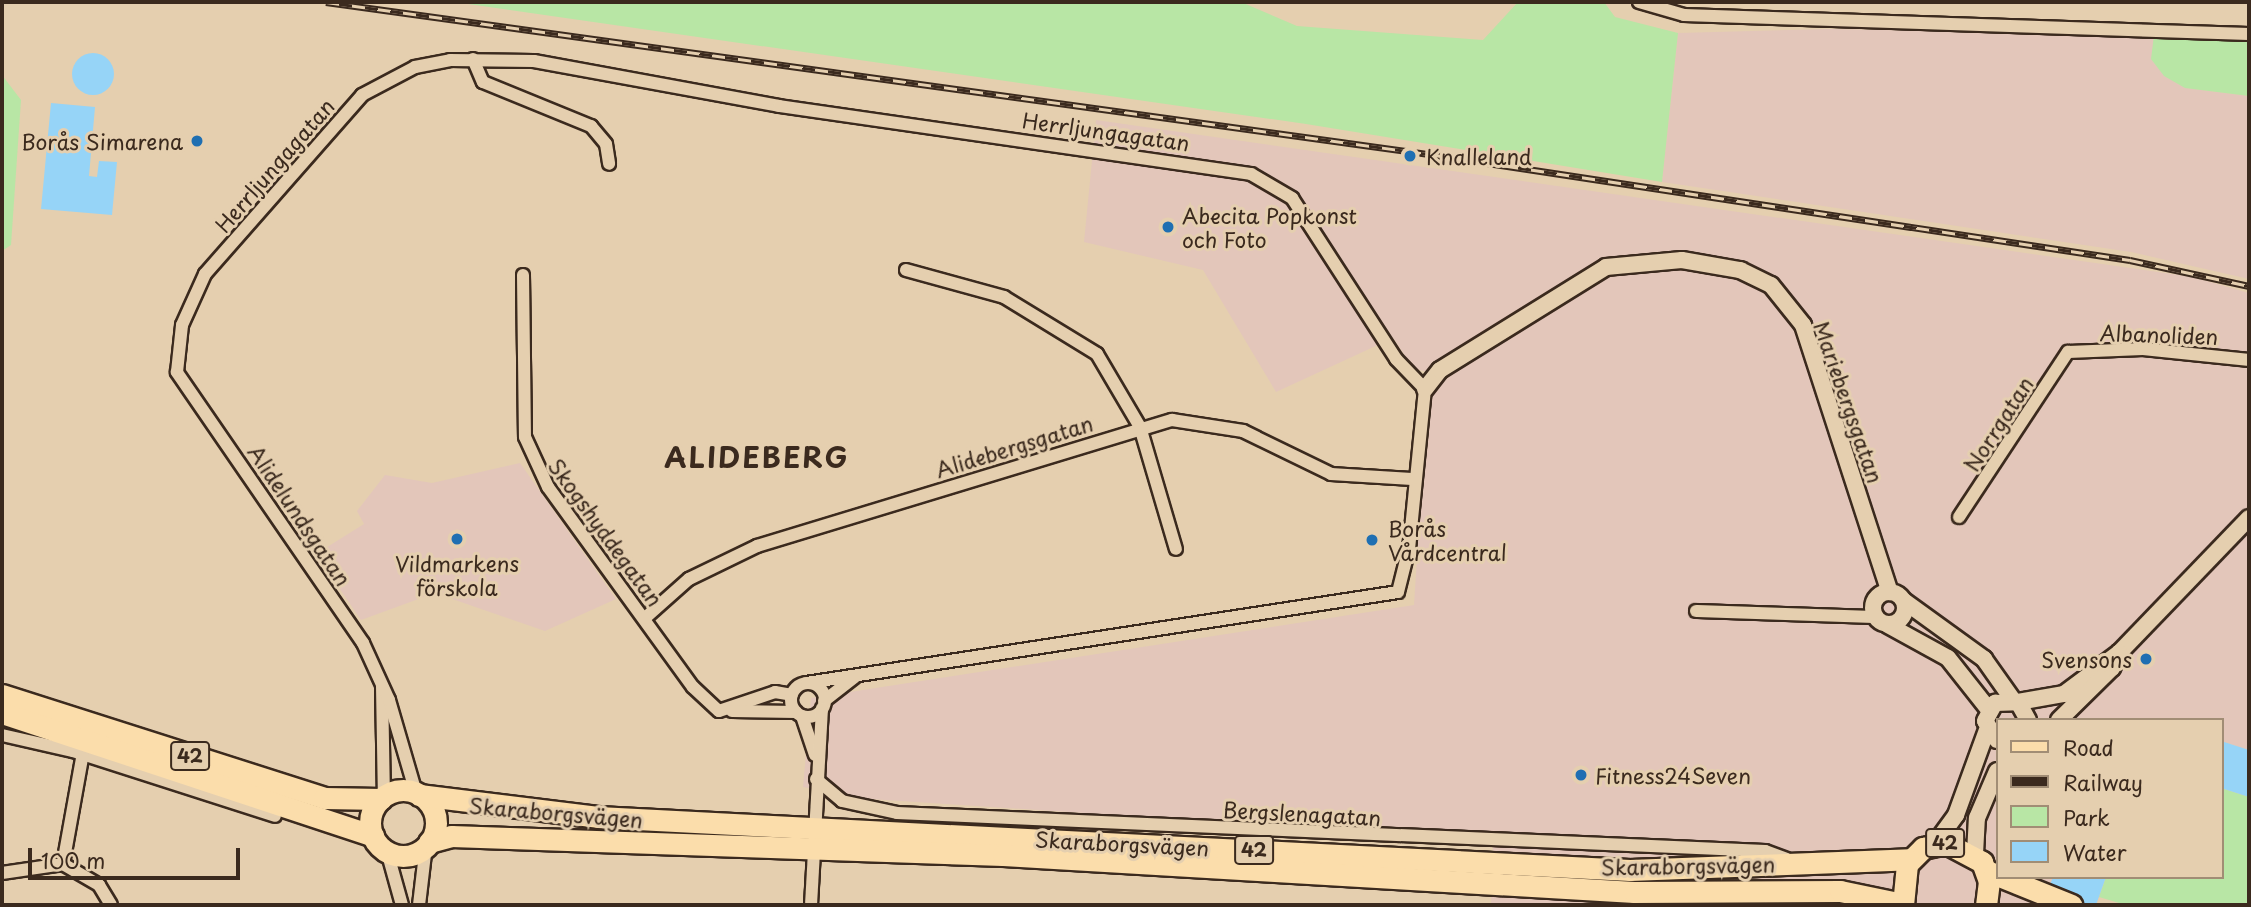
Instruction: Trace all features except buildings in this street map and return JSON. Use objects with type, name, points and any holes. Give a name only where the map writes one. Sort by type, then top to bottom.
[{"type":"main road","name":"42","points":[[2,695],[324,798],[382,798],[417,794]]},
{"type":"main road","name":"42","points":[[2,713],[406,855],[428,844]]},
{"type":"main road","name":"Skaraborgsvägen","points":[[417,794],[598,817],[1630,870],[1910,859]]},
{"type":"main road","points":[[417,794],[435,818],[428,844]]},
{"type":"main road","points":[[380,844],[370,819],[382,798]]},
{"type":"main road","name":"Skaraborgsvägen","points":[[428,844],[472,837],[814,852],[1003,855],[1634,892],[1840,891],[1903,905]]},
{"type":"main road","name":"42","points":[[1903,905],[1900,881],[1910,859],[1935,844],[1956,844],[1996,872]]},
{"type":"main road","name":"42","points":[[1981,862],[1986,905]]},
{"type":"main road","name":"42","points":[[2006,879],[2024,891],[2071,905]]},
{"type":"street","points":[[1639,2],[1684,15],[2249,34]]},
{"type":"street","points":[[473,59],[483,82],[591,126],[606,144],[609,164]]},
{"type":"street","name":"Herrljungagatan","points":[[177,372],[182,325],[205,274],[362,95],[415,67],[473,59],[547,63],[779,106],[1251,174],[1292,198],[1396,359],[1425,388]]},
{"type":"street","name":"Mariebergsgatan","points":[[1425,388],[1450,363],[1606,267],[1682,260],[1740,270],[1771,285],[1803,325],[1897,597]]},
{"type":"street","points":[[906,271],[970,283],[1071,336],[1097,354],[1140,427],[1176,549]]},
{"type":"street","name":"Skogshyddegatan","points":[[523,275],[522,408],[534,465],[694,689],[719,711],[732,711]]},
{"type":"street","name":"Albanoliden","points":[[2068,352],[2143,349],[2249,360]]},
{"type":"street","name":"Norrgatan","points":[[1959,517],[2068,352]]},
{"type":"street","name":"Alidelundsgatan","points":[[177,372],[341,608],[382,685],[417,794]]},
{"type":"street","points":[[732,711],[775,692],[792,695],[807,683],[1398,592],[1409,548],[1412,479],[1425,388]]},
{"type":"street","name":"Alidebergsgatan","points":[[645,618],[689,579],[750,549],[1140,427],[1206,421],[1331,474],[1412,479]]},
{"type":"street","points":[[1989,710],[2015,701],[2064,694],[2119,653],[2249,519]]},
{"type":"street","points":[[1696,611],[1882,621],[1903,618],[1897,597]]},
{"type":"street","points":[[1935,844],[1956,815],[1992,735],[1989,710],[1960,668],[1882,621],[1875,600],[1897,597],[1984,659],[2027,718]]},
{"type":"street","points":[[2061,718],[2112,668],[2119,653]]},
{"type":"street","points":[[732,711],[799,714],[823,705],[855,677]]},
{"type":"street","points":[[807,683],[821,690],[823,705],[816,758],[811,905]]},
{"type":"street","name":"Alidelundsgatan","points":[[382,685],[382,798]]},
{"type":"street","points":[[792,695],[816,758]]},
{"type":"street","points":[[2,735],[83,753],[275,816]]},
{"type":"street","points":[[63,864],[83,753]]},
{"type":"street","points":[[1981,862],[1977,818],[1996,773]]},
{"type":"street","name":"Bergslenagatan","points":[[816,779],[842,802],[897,813],[1765,851],[1794,862]]},
{"type":"street","points":[[380,844],[402,905]]},
{"type":"street","points":[[419,905],[428,844]]},
{"type":"street","points":[[2,873],[63,864],[99,885],[111,905]]},
{"type":"shaded area","points":[[1830,29],[2154,35],[2186,88],[2249,96],[2249,279],[2131,252],[1662,182],[1678,33]]},
{"type":"shaded area","name":"Knalleland","points":[[1096,120],[2193,277],[2249,293],[2249,750],[2223,742],[2223,718],[1996,718],[1996,879],[2052,879],[2042,905],[1491,905],[1493,840],[870,799],[803,787],[811,698],[1414,605],[1426,415],[1435,387],[1427,372],[1413,368],[1393,338],[1276,392],[1203,270],[1084,242]]},
{"type":"shaded area","name":"Vildmarkens förskola","points":[[520,463],[616,599],[545,631],[435,593],[361,620],[316,554],[364,524],[357,511],[385,475],[432,483]]},
{"type":"green space","points":[[454,2],[1241,2],[1297,26],[1483,40],[1518,2],[1604,2],[1615,17],[1678,33],[1662,182],[1306,124]]},
{"type":"green space","points":[[2154,35],[2249,41],[2249,96],[2185,88],[2164,76],[2151,59]]},
{"type":"green space","points":[[2,75],[21,100],[11,245],[2,251]]},
{"type":"green space","points":[[2223,789],[2249,797],[2249,905],[2126,905],[2099,897],[2105,879],[2223,879]]},
{"type":"water","points":[[93,53],[108,59],[114,74],[108,89],[93,95],[78,89],[72,74],[78,59]]},
{"type":"water","points":[[51,103],[95,107],[89,176],[97,177],[99,161],[117,162],[112,215],[41,209]]},
{"type":"water","points":[[2223,742],[2249,750],[2249,797],[2223,789]]},
{"type":"water","points":[[2052,879],[2105,879],[2096,905],[2042,905]]},
{"type":"railway","points":[[326,2],[1428,154],[2130,260],[2249,286]]},
{"type":"place","name":"Borås Simarena","points":[[197,141]]},
{"type":"place","name":"Knalleland","points":[[1410,156]]},
{"type":"place","name":"Abecita Popkonst och Foto","points":[[1168,227]]},
{"type":"place","name":"Vildmarkens förskola","points":[[457,539]]},
{"type":"place","name":"Borås Vårdcentral","points":[[1372,540]]},
{"type":"place","name":"Svensons","points":[[2146,659]]},
{"type":"place","name":"Fitness24Seven","points":[[1581,775]]},
{"type":"district","name":"ALIDEBERG","points":[[757,457]]}]
